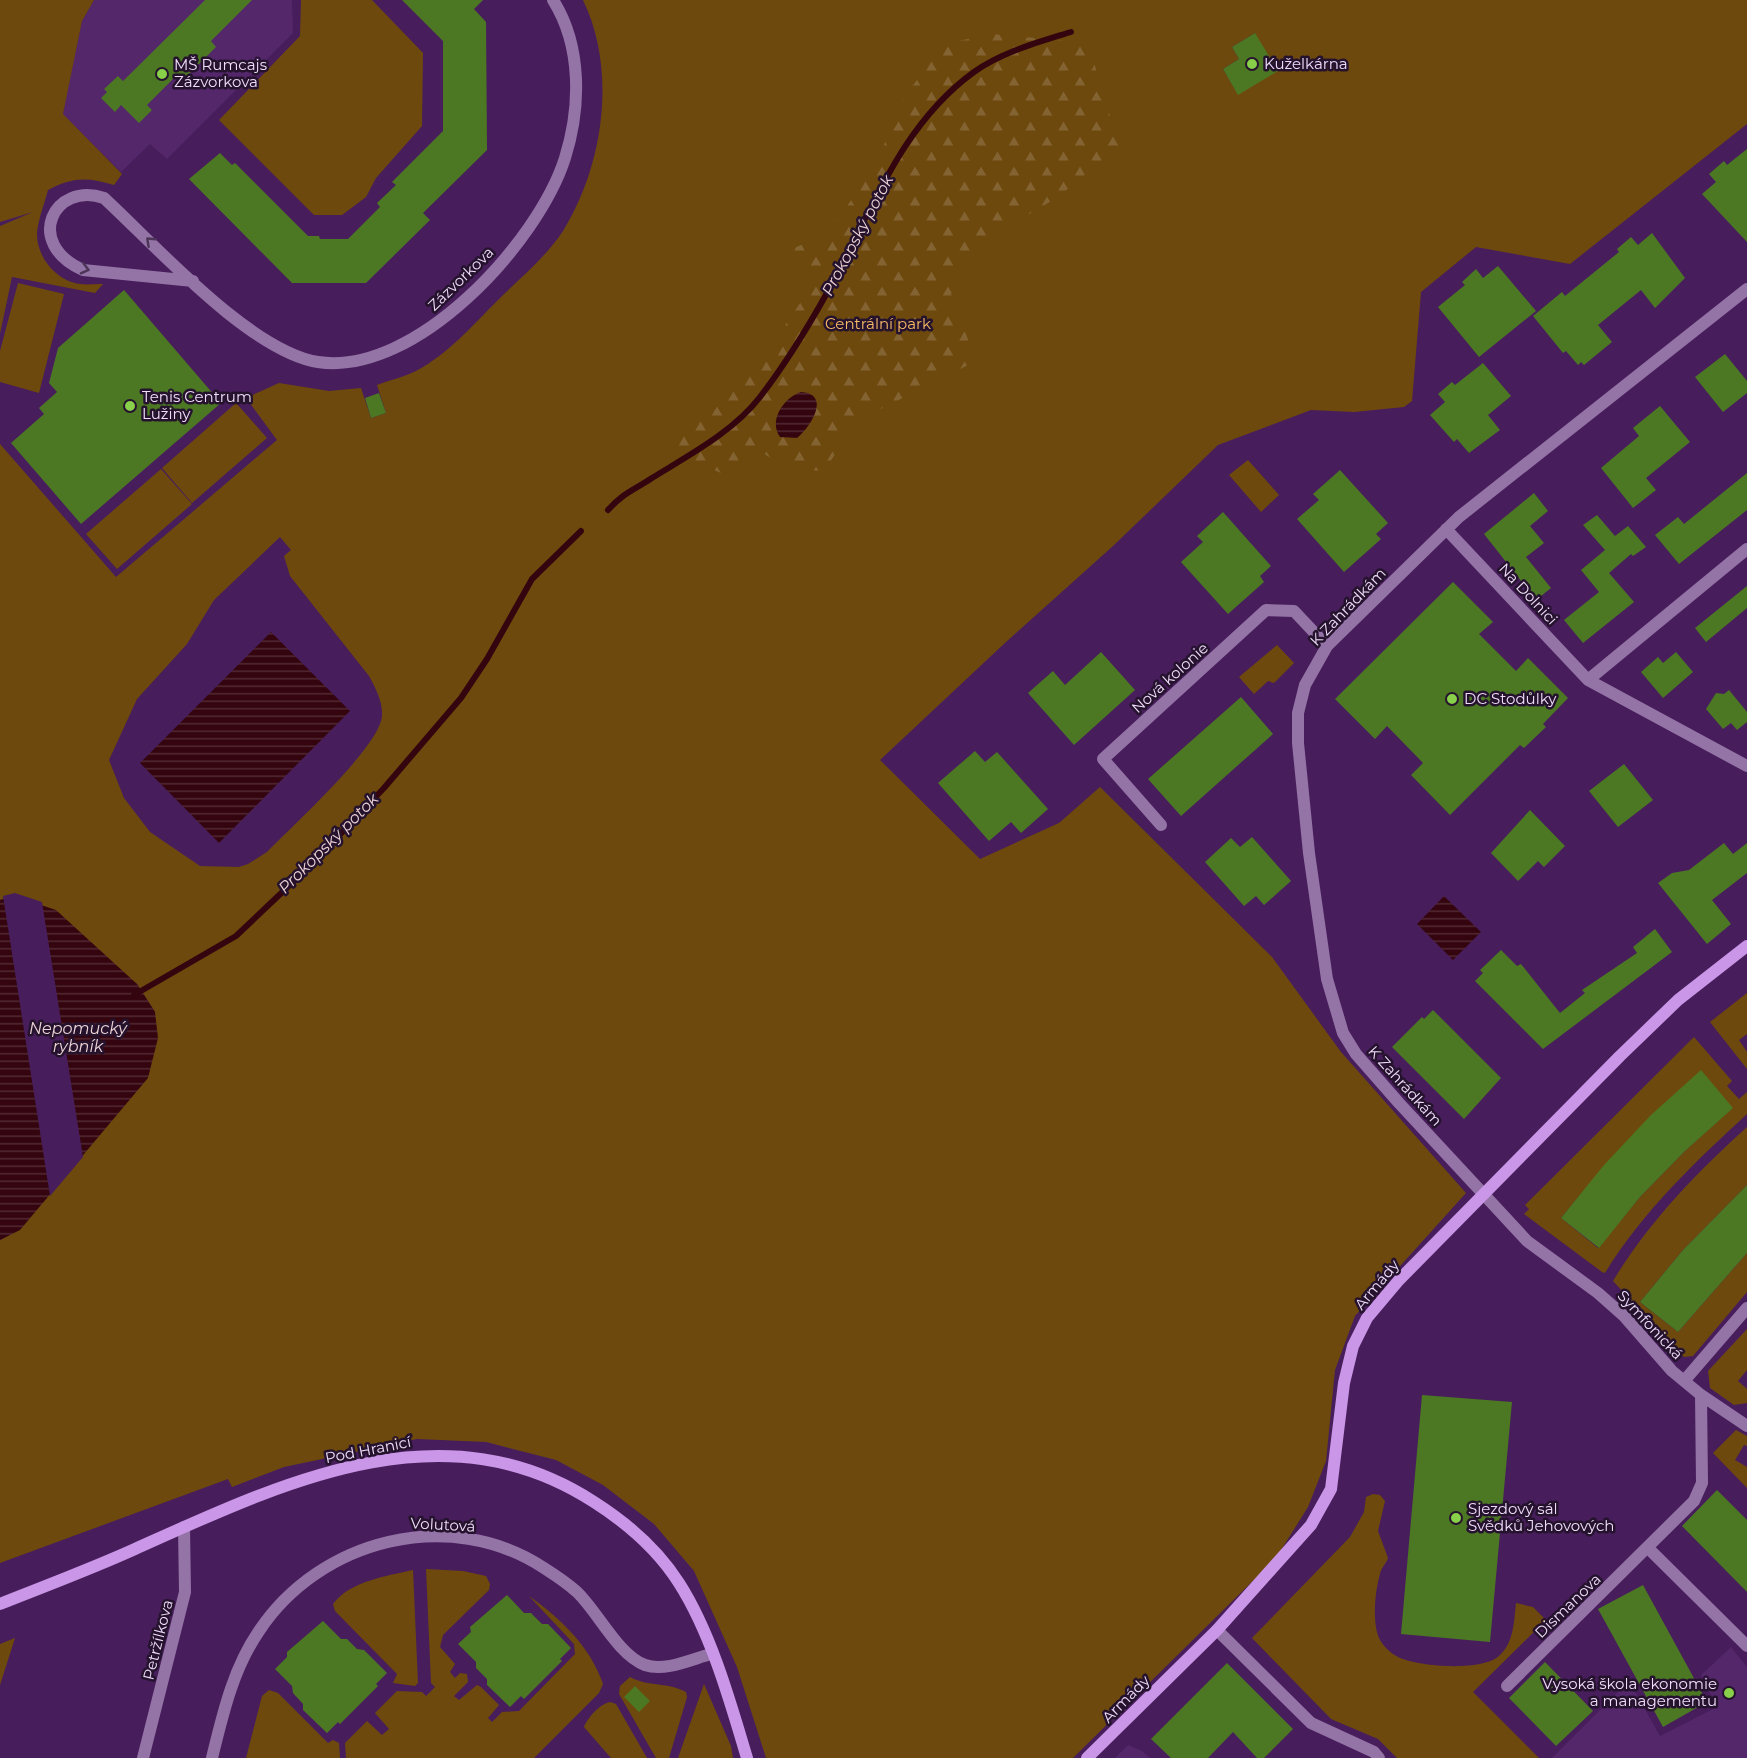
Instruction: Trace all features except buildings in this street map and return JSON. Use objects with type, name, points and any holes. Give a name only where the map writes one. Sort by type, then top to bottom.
[{"type":"street","name":"Zázvorkova","points":[[193,281],[83,270],[72,265],[64,261],[53,247],[50,227],[53,216],[59,207],[78,196],[105,198],[253,334],[283,351],[315,362],[333,364],[378,355],[427,332],[461,304],[512,251],[548,198],[565,158],[576,101],[575,76],[568,32],[553,0]]},
{"type":"street","name":"K Zahrádkám","points":[[1483,1193],[1356,1054],[1343,1034],[1327,979],[1305,822],[1298,723],[1305,685],[1327,646],[1446,529],[1747,289]]},
{"type":"street","name":"Na Dolnici","points":[[1446,529],[1588,680],[1747,766]]},
{"type":"street","points":[[1588,680],[1747,549]]},
{"type":"street","name":"Nová kolonie","points":[[1161,825],[1103,759],[1266,610],[1294,611],[1327,646]]},
{"type":"street","name":"Armády","points":[[1087,1758],[1217,1630],[1295,1546],[1311,1525],[1331,1489],[1344,1383],[1353,1346],[1367,1318],[1399,1280],[1483,1193],[1670,1008],[1747,946]]},
{"type":"street","name":"Symfonická","points":[[1483,1193],[1527,1241],[1598,1293],[1624,1316],[1672,1371],[1701,1395],[1747,1426]]},
{"type":"street","points":[[1684,1381],[1747,1308]]},
{"type":"street","name":"Dismanova","points":[[1507,1686],[1694,1501],[1702,1483],[1701,1395]]},
{"type":"street","name":"Pod Hranicí","points":[[0,1604],[311,1477],[372,1461],[441,1455],[506,1462],[545,1474],[573,1488],[601,1506],[648,1544],[679,1583],[711,1654],[747,1758]]},
{"type":"street","name":"Petržílkova","points":[[143,1758],[185,1592],[184,1527]]},
{"type":"street","name":"Volutová","points":[[212,1758],[233,1680],[258,1631],[280,1603],[340,1558],[393,1539],[416,1536],[466,1539],[516,1552],[544,1567],[577,1592],[623,1648],[645,1665],[659,1667],[711,1654]]},
{"type":"street","points":[[1648,1548],[1747,1646]]},
{"type":"street","points":[[1217,1630],[1311,1723],[1374,1752],[1379,1758]]},
{"type":"shaded area","name":"MŠ Rumcajs Zázvorkova","points":[[94,0],[292,0],[293,33],[167,159],[150,144],[121,172],[62,114],[82,21]]},
{"type":"shaded area","name":"Vysoká škola ekonomie a managementu","points":[[1731,1647],[1747,1667],[1747,1758],[1552,1758],[1629,1681],[1660,1736],[1717,1707],[1701,1675]]},
{"type":"shaded area","points":[[1128,1745],[1142,1751],[1150,1758],[1115,1758]]},
{"type":"green space","points":[[0,0],[94,0],[82,21],[63,114],[122,174],[114,185],[80,180],[48,190],[38,226],[38,245],[42,255],[54,271],[70,282],[103,284],[95,293],[12,277],[0,334],[0,226],[33,212],[0,222]]},
{"type":"green space","points":[[301,0],[372,0],[423,53],[422,126],[376,178],[366,197],[342,215],[314,215],[219,120],[300,36]]},
{"type":"green space","name":"Centrální park","points":[[583,0],[1747,0],[1747,124],[1570,264],[1476,247],[1421,292],[1412,401],[1404,407],[1354,412],[1311,410],[1218,445],[1113,546],[880,760],[980,859],[1059,823],[1100,787],[1272,957],[1341,1052],[1466,1193],[1355,1316],[1335,1370],[1326,1461],[1308,1507],[1276,1558],[1073,1758],[766,1758],[737,1667],[694,1571],[654,1524],[603,1485],[556,1460],[486,1442],[417,1439],[284,1467],[232,1487],[228,1479],[0,1563],[0,1240],[20,1229],[155,1012],[137,984],[15,896],[0,900],[0,444],[116,577],[277,440],[246,398],[279,383],[329,391],[361,388],[371,418],[386,413],[377,385],[416,371],[439,356],[549,250],[563,231],[588,177],[601,117],[600,56],[594,27]],"holes":[[[1255,33],[1238,94],[1223,69],[1239,59],[1232,47]],[[280,537],[291,550],[284,556],[290,576],[369,676],[380,700],[382,715],[378,728],[352,765],[267,852],[239,867],[200,866],[150,832],[124,798],[109,760],[137,699],[187,644],[214,600]]]},
{"type":"green space","name":"Centrální park","points":[[991,34],[1088,43],[1119,146],[1058,197],[974,247],[951,294],[976,361],[857,421],[824,471],[788,469],[755,448],[721,473],[658,447],[767,352],[809,290],[792,249],[828,233],[874,168],[905,96],[944,44]]},
{"type":"green space","points":[[18,283],[64,294],[39,393],[0,382],[0,351]]},
{"type":"green space","points":[[236,403],[267,438],[192,503],[162,468]]},
{"type":"green space","points":[[1248,460],[1279,495],[1261,512],[1229,475]]},
{"type":"green space","points":[[161,469],[192,504],[117,569],[86,534]]},
{"type":"green space","points":[[1277,645],[1294,663],[1274,683],[1268,681],[1254,694],[1239,677]]},
{"type":"green space","points":[[1747,993],[1747,1034],[1739,1040],[1747,1052],[1747,1069],[1710,1022]]},
{"type":"green space","points":[[1694,1037],[1732,1081],[1727,1086],[1739,1099],[1747,1092],[1747,1114],[1689,1169],[1653,1208],[1605,1273],[1524,1214],[1529,1209],[1525,1205]],"holes":[[[1701,1071],[1732,1108],[1640,1197],[1598,1248],[1561,1218],[1628,1142]]]},
{"type":"green space","points":[[1747,1127],[1747,1185],[1683,1250],[1640,1302],[1678,1332],[1747,1253],[1747,1292],[1693,1356],[1684,1357],[1613,1281],[1657,1219],[1709,1162]]},
{"type":"green space","points":[[1747,1329],[1747,1370],[1738,1381],[1747,1389],[1747,1403],[1734,1405],[1710,1388],[1708,1371]]},
{"type":"green space","points":[[1736,1430],[1747,1436],[1747,1446],[1744,1445],[1735,1460],[1747,1467],[1747,1488],[1713,1453]]},
{"type":"green space","points":[[1373,1494],[1380,1495],[1385,1501],[1378,1531],[1388,1558],[1378,1581],[1375,1606],[1376,1624],[1381,1641],[1392,1653],[1408,1660],[1435,1665],[1480,1664],[1492,1660],[1505,1650],[1512,1631],[1516,1603],[1533,1607],[1546,1620],[1473,1692],[1539,1758],[1397,1758],[1378,1739],[1331,1719],[1252,1638],[1350,1537],[1364,1512],[1366,1497]]},
{"type":"green space","points":[[426,1569],[463,1571],[486,1576],[490,1584],[489,1590],[443,1635],[440,1647],[455,1664],[450,1672],[455,1678],[460,1673],[467,1674],[468,1682],[454,1696],[459,1700],[477,1685],[481,1687],[499,1705],[488,1718],[492,1722],[502,1712],[519,1711],[575,1654],[574,1644],[529,1596],[563,1623],[590,1657],[603,1684],[599,1693],[534,1758],[346,1758],[345,1743],[367,1721],[382,1735],[389,1729],[375,1713],[397,1691],[422,1692],[426,1696],[435,1687],[431,1683]]},
{"type":"green space","points":[[413,1570],[418,1683],[415,1686],[393,1683],[397,1674],[335,1611],[333,1604],[340,1596],[359,1585],[381,1577]]},
{"type":"green space","points":[[15,1638],[0,1685],[0,1644]]},
{"type":"green space","points":[[630,1677],[686,1692],[687,1697],[669,1758],[656,1758],[619,1694],[620,1686]]},
{"type":"green space","points":[[704,1684],[731,1746],[733,1758],[678,1758]]},
{"type":"green space","points":[[269,1690],[278,1693],[328,1743],[333,1740],[339,1743],[340,1758],[246,1758],[262,1696]]},
{"type":"green space","points":[[610,1702],[616,1704],[647,1758],[611,1758],[584,1727],[588,1719],[602,1705]]},
{"type":"water","points":[[801,392],[810,394],[815,399],[816,412],[797,438],[780,437],[776,424],[780,410],[789,399]]},
{"type":"water","points":[[271,632],[350,711],[219,843],[140,763]]},
{"type":"water","name":"Nepomucký rybník","points":[[14,896],[56,910],[137,984],[155,1012],[158,1038],[148,1078],[20,1230],[0,1240],[0,900]]},
{"type":"water","points":[[1444,896],[1481,932],[1453,960],[1417,924]]},
{"type":"pier","points":[[15,893],[42,902],[83,1157],[50,1196],[3,896]]},
{"type":"waterway","name":"Prokopský potok","points":[[608,510],[624,496],[724,432],[760,397],[820,306],[888,174],[925,118],[948,94],[974,72],[996,59],[1021,48],[1071,32]]},
{"type":"waterway","name":"Prokopský potok","points":[[134,995],[236,936],[312,864],[384,788],[461,698],[487,659],[532,579],[581,531]]},
{"type":"place","name":"Kuželkárna","points":[[1252,64]]},
{"type":"place","name":"MŠ Rumcajs Zázvorkova","points":[[162,74]]},
{"type":"place","name":"Tenis Centrum Lužiny","points":[[130,406]]},
{"type":"place","name":"DC Stodůlky","points":[[1452,699]]},
{"type":"place","name":"Sjezdový sál Svědků Jehovových","points":[[1456,1518]]},
{"type":"place","name":"Vysoká škola ekonomie a managementu","points":[[1729,1693]]}]
